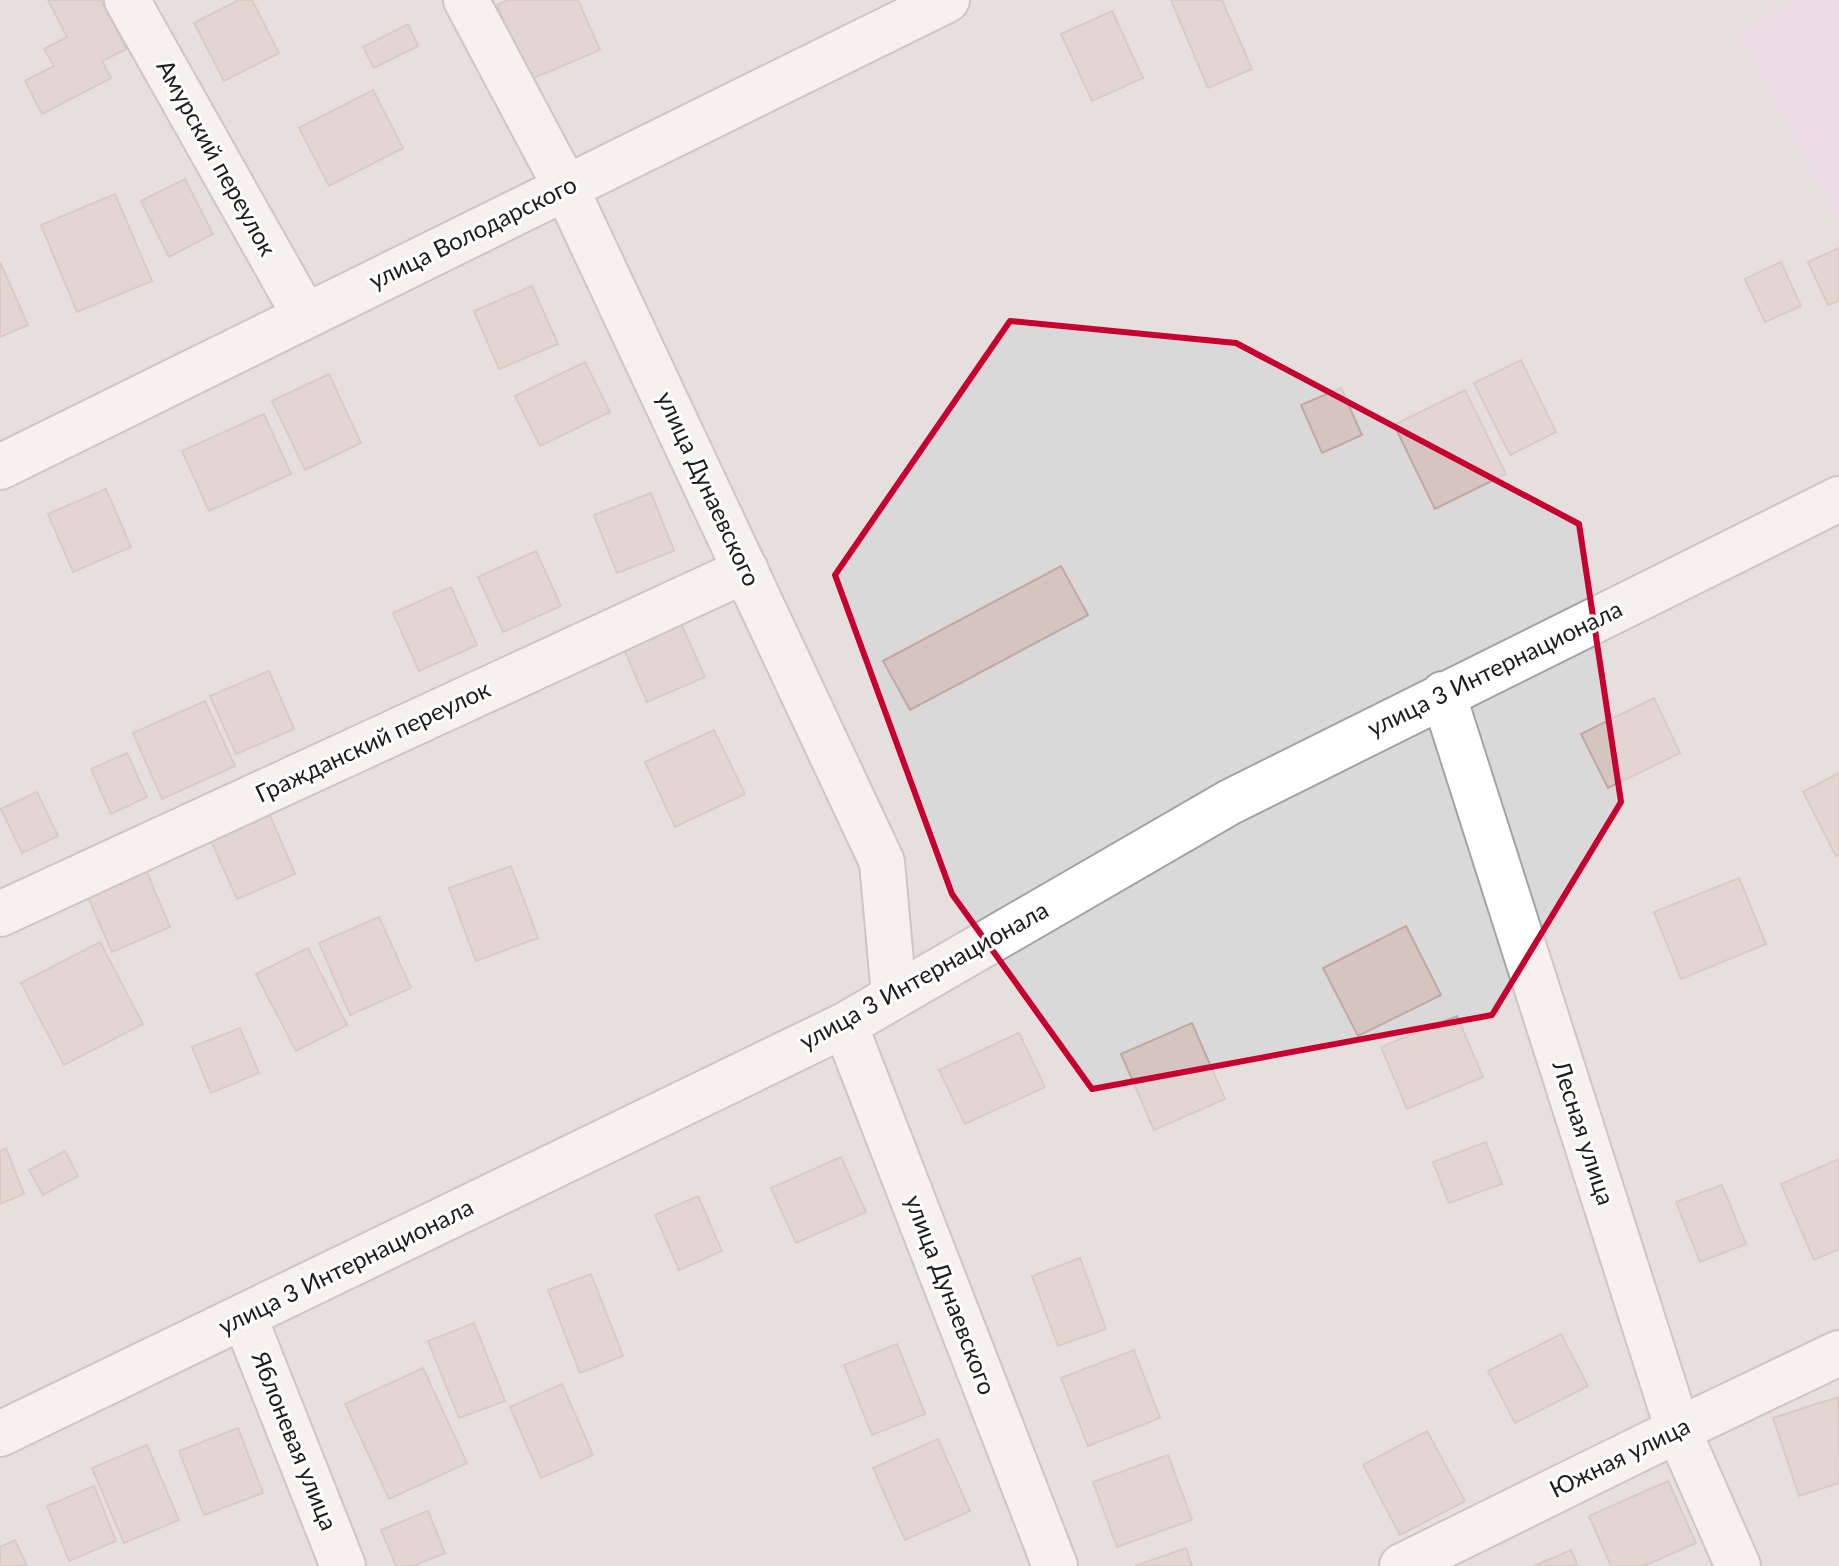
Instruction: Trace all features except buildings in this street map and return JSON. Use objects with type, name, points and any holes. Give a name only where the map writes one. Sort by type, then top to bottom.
[{"type":"street","name":"Амурский переулок","points":[[127,0],[305,316]]},
{"type":"street","name":"улица Дунаевского","points":[[466,0],[565,186],[882,862],[894,995]]},
{"type":"street","name":"улица Володарского","points":[[0,467],[947,0]]},
{"type":"street","name":"улица 3 Интернационала","points":[[0,1434],[845,1025],[1230,802],[1839,499]]},
{"type":"street","name":"Гражданский переулок","points":[[0,914],[746,570]]},
{"type":"street","name":"Лесная улица","points":[[1443,694],[1678,1430],[1738,1566]]},
{"type":"street","name":"улица Дунаевского","points":[[845,1025],[1055,1566]]},
{"type":"street","name":"Яблоневая улица","points":[[244,1316],[343,1566]]},
{"type":"street","name":"Южная улица","points":[[1402,1566],[1839,1353]]},
{"type":"highlighted area","points":[[1010,321],[1236,343],[1579,524],[1621,802],[1492,1015],[1092,1089],[952,894],[835,575]]},
{"type":"shaded area","points":[[0,0],[1839,0],[1839,1566],[0,1566]]},
{"type":"shaded area","points":[[1794,0],[1839,0],[1839,225],[1737,30]]}]
